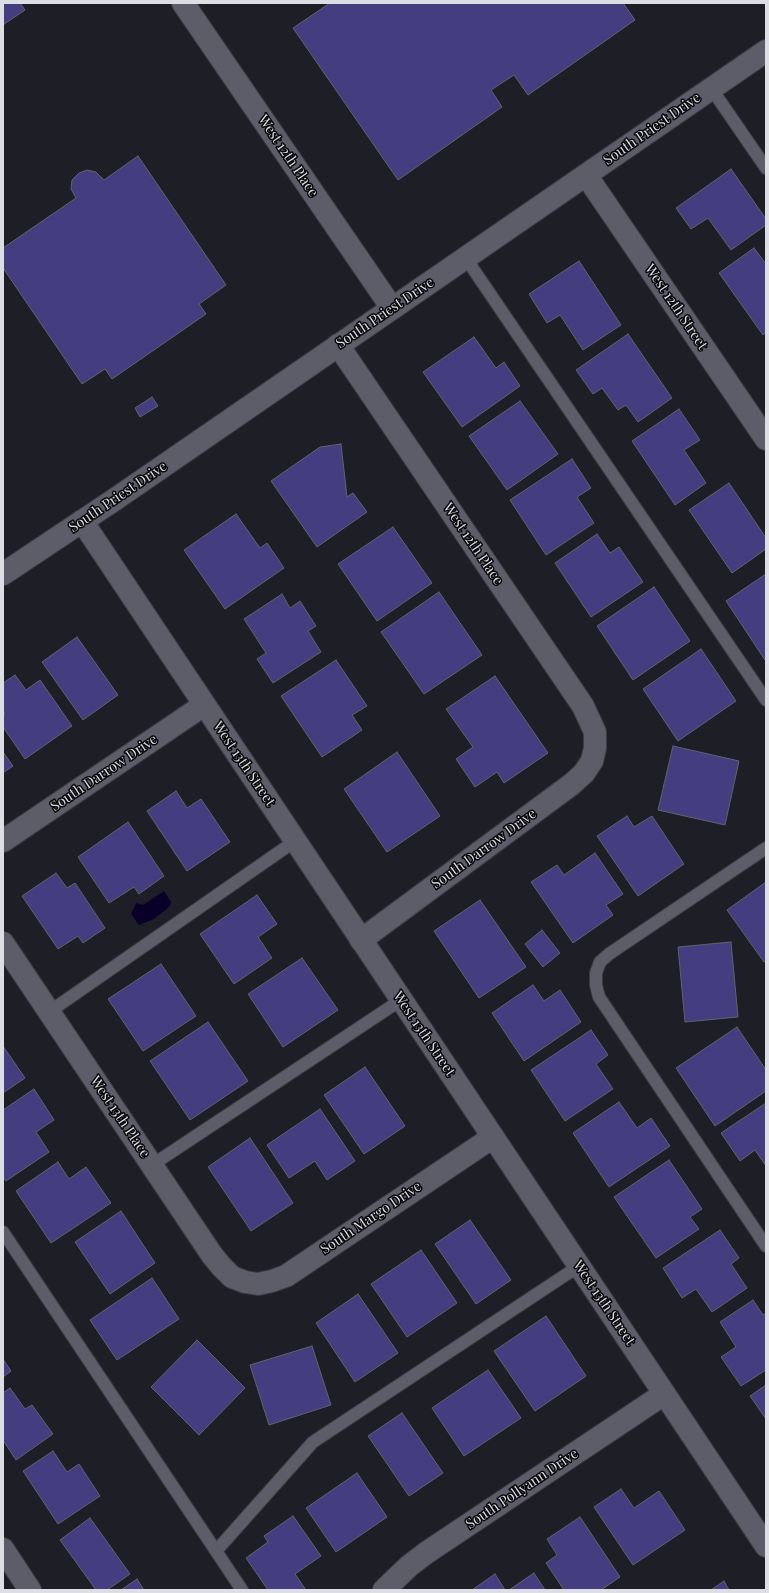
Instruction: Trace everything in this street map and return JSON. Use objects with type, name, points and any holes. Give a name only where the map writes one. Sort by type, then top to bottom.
[{"type":"street","name":"West 12th Place","points":[[183,3],[392,308]]},
{"type":"street","name":"South Priest Drive","points":[[3,574],[82,522],[766,51]]},
{"type":"street","name":"West 12th Street","points":[[586,175],[766,439]]},
{"type":"street","name":"West 12th Place","points":[[338,345],[583,706],[595,732],[595,748]]},
{"type":"street","name":"West 13th Street","points":[[82,522],[766,1546]]},
{"type":"street","name":"South Darrow Drive","points":[[3,841],[204,705]]},
{"type":"street","name":"South Darrow Drive","points":[[361,940],[572,784],[584,773],[592,761],[595,748]]},
{"type":"street","name":"West 13th Place","points":[[3,943],[221,1266],[232,1276],[244,1282]]},
{"type":"street","name":"South Margo Drive","points":[[244,1282],[258,1284],[286,1276],[492,1137]]},
{"type":"street","name":"South Pollyann Drive","points":[[384,1590],[409,1566],[426,1553],[664,1394]]},
{"type":"street","points":[[3,1549],[30,1590]]},
{"type":"lane","points":[[711,88],[766,168]]},
{"type":"lane","points":[[465,257],[766,700]]},
{"type":"lane","points":[[49,1012],[295,841]]},
{"type":"lane","points":[[766,848],[609,954],[600,962],[596,973],[596,985],[600,997],[766,1246]]},
{"type":"lane","points":[[152,1165],[401,1000]]},
{"type":"lane","points":[[3,1232],[242,1590]]},
{"type":"lane","points":[[216,1550],[313,1442],[579,1266]]},
{"type":"shaded area","points":[[164,891],[171,902],[169,907],[154,919],[139,925],[131,914],[136,903],[143,905]]},
{"type":"building","points":[[3,3],[20,3],[25,10],[3,25]]},
{"type":"building","points":[[330,3],[623,3],[635,20],[528,95],[514,75],[491,90],[502,107],[398,180],[293,28]]},
{"type":"building","points":[[138,156],[226,285],[199,304],[206,314],[112,379],[105,369],[82,384],[3,268],[3,248],[76,198],[71,189],[72,180],[79,173],[87,170],[96,172],[104,180]]},
{"type":"building","points":[[731,169],[766,219],[766,225],[731,250],[708,218],[691,229],[676,208]]},
{"type":"building","points":[[754,248],[766,264],[766,332],[763,335],[719,273]]},
{"type":"building","points":[[579,261],[621,325],[583,350],[560,315],[547,323],[529,294]]},
{"type":"building","points":[[628,334],[672,398],[638,422],[626,405],[618,410],[602,388],[593,394],[576,370]]},
{"type":"building","points":[[474,337],[496,368],[504,362],[520,386],[462,427],[423,372]]},
{"type":"building","points":[[152,397],[158,406],[140,417],[135,408]]},
{"type":"building","points":[[520,401],[558,454],[507,490],[469,436]]},
{"type":"building","points":[[679,409],[700,440],[684,450],[706,483],[675,505],[632,441]]},
{"type":"building","points":[[341,444],[347,497],[353,493],[367,512],[317,547],[271,481],[320,447]]},
{"type":"building","points":[[572,459],[591,488],[577,497],[594,523],[546,555],[510,500]]},
{"type":"building","points":[[729,483],[766,538],[766,549],[732,573],[689,510]]},
{"type":"building","points":[[236,514],[260,548],[267,543],[284,568],[225,609],[184,550]]},
{"type":"building","points":[[393,527],[432,583],[377,621],[338,564]]},
{"type":"building","points":[[597,534],[610,553],[619,547],[643,582],[591,617],[555,563]]},
{"type":"building","points":[[766,574],[766,660],[765,660],[726,601]]},
{"type":"building","points":[[654,587],[690,641],[633,680],[597,626]]},
{"type":"building","points":[[439,592],[482,655],[424,694],[381,632]]},
{"type":"building","points":[[282,594],[290,608],[300,601],[316,626],[308,631],[321,652],[273,683],[257,659],[266,653],[244,619]]},
{"type":"building","points":[[77,637],[118,695],[83,720],[42,662]]},
{"type":"building","points":[[701,649],[736,701],[678,741],[643,689]]},
{"type":"building","points":[[336,660],[367,706],[352,715],[362,730],[322,757],[281,696]]},
{"type":"building","points":[[15,675],[26,690],[40,680],[72,726],[25,759],[3,727],[3,715],[5,714],[3,711],[3,683]]},
{"type":"building","points":[[495,676],[548,753],[504,783],[497,772],[475,787],[456,759],[473,747],[446,709]]},
{"type":"building","points":[[673,746],[739,761],[725,825],[658,810]]},
{"type":"building","points":[[3,752],[13,766],[3,773]]},
{"type":"building","points":[[397,752],[440,816],[387,852],[344,789]]},
{"type":"building","points":[[176,791],[187,808],[201,799],[230,842],[187,871],[147,811]]},
{"type":"building","points":[[627,816],[634,827],[652,816],[684,864],[638,896],[597,836]]},
{"type":"building","points":[[128,822],[164,876],[139,894],[134,887],[109,903],[78,857]]},
{"type":"building","points":[[595,853],[623,894],[606,905],[613,915],[573,943],[531,882],[557,865],[564,875]]},
{"type":"building","points":[[56,873],[67,888],[75,883],[105,928],[83,943],[78,936],[58,949],[22,896]]},
{"type":"building","points":[[766,882],[766,961],[764,962],[727,910]]},
{"type":"building","points":[[257,895],[277,924],[258,937],[272,958],[234,984],[200,934]]},
{"type":"building","points":[[480,900],[526,967],[479,998],[434,931]]},
{"type":"building","points":[[542,930],[560,953],[543,967],[525,944]]},
{"type":"building","points":[[731,942],[738,1017],[685,1022],[678,947]]},
{"type":"building","points":[[302,958],[338,1010],[283,1047],[248,994]]},
{"type":"building","points":[[161,964],[196,1016],[143,1051],[108,999]]},
{"type":"building","points":[[533,985],[544,1001],[560,990],[581,1022],[524,1061],[492,1013]]},
{"type":"building","points":[[208,1022],[248,1081],[190,1120],[150,1061]]},
{"type":"building","points":[[737,1027],[766,1070],[766,1091],[715,1126],[676,1068]]},
{"type":"building","points":[[591,1030],[608,1055],[596,1064],[613,1089],[565,1121],[531,1070]]},
{"type":"building","points":[[3,1046],[25,1078],[3,1093]]},
{"type":"building","points":[[365,1067],[405,1126],[364,1154],[324,1095]]},
{"type":"building","points":[[34,1089],[54,1120],[36,1132],[49,1152],[6,1181],[3,1177],[3,1110]]},
{"type":"building","points":[[619,1102],[637,1128],[651,1118],[670,1146],[609,1187],[573,1133]]},
{"type":"building","points":[[766,1103],[766,1166],[755,1150],[740,1161],[721,1133]]},
{"type":"building","points":[[320,1109],[355,1161],[327,1180],[315,1161],[289,1178],[267,1145]]},
{"type":"building","points":[[250,1138],[293,1203],[251,1231],[208,1167]]},
{"type":"building","points":[[669,1160],[702,1209],[690,1217],[699,1229],[656,1258],[614,1197]]},
{"type":"building","points":[[58,1162],[69,1179],[86,1167],[111,1203],[51,1243],[16,1191]]},
{"type":"building","points":[[121,1211],[155,1263],[110,1294],[75,1242]]},
{"type":"building","points":[[470,1220],[511,1280],[476,1304],[435,1244]]},
{"type":"building","points":[[720,1230],[739,1258],[731,1264],[747,1288],[712,1312],[696,1289],[682,1298],[663,1268]]},
{"type":"building","points":[[421,1250],[457,1303],[407,1337],[371,1284]]},
{"type":"building","points":[[152,1278],[179,1319],[117,1360],[90,1320]]},
{"type":"building","points":[[358,1294],[398,1353],[355,1382],[316,1323]]},
{"type":"building","points":[[753,1300],[763,1315],[766,1313],[766,1370],[741,1386],[721,1357],[736,1347],[720,1322]]},
{"type":"building","points":[[546,1316],[586,1376],[535,1411],[494,1351]]},
{"type":"building","points":[[197,1340],[245,1388],[199,1435],[151,1387]]},
{"type":"building","points":[[312,1346],[331,1405],[269,1425],[250,1365]]},
{"type":"building","points":[[3,1359],[11,1371],[3,1377]]},
{"type":"building","points":[[488,1370],[521,1418],[464,1456],[432,1408]]},
{"type":"building","points":[[766,1385],[766,1419],[750,1396]]},
{"type":"building","points":[[10,1388],[25,1409],[32,1405],[53,1434],[16,1460],[3,1440],[3,1393]]},
{"type":"building","points":[[402,1413],[443,1473],[409,1496],[368,1436]]},
{"type":"building","points":[[53,1451],[67,1472],[79,1464],[100,1496],[58,1524],[23,1471]]},
{"type":"building","points":[[357,1473],[387,1517],[336,1552],[306,1508]]},
{"type":"building","points":[[621,1489],[634,1508],[659,1491],[685,1530],[633,1565],[594,1507]]},
{"type":"building","points":[[293,1516],[321,1556],[295,1574],[306,1590],[268,1590],[246,1558],[268,1542],[264,1536]]},
{"type":"building","points":[[580,1517],[620,1577],[601,1590],[564,1590],[546,1563],[557,1555],[547,1539]]},
{"type":"building","points":[[90,1518],[130,1574],[107,1590],[96,1590],[60,1540]]},
{"type":"building","points":[[534,1573],[545,1590],[509,1590]]},
{"type":"building","points":[[495,1574],[505,1590],[472,1590]]},
{"type":"building","points":[[137,1579],[144,1590],[121,1590]]},
{"type":"building","points":[[724,1581],[729,1590],[711,1590]]}]
